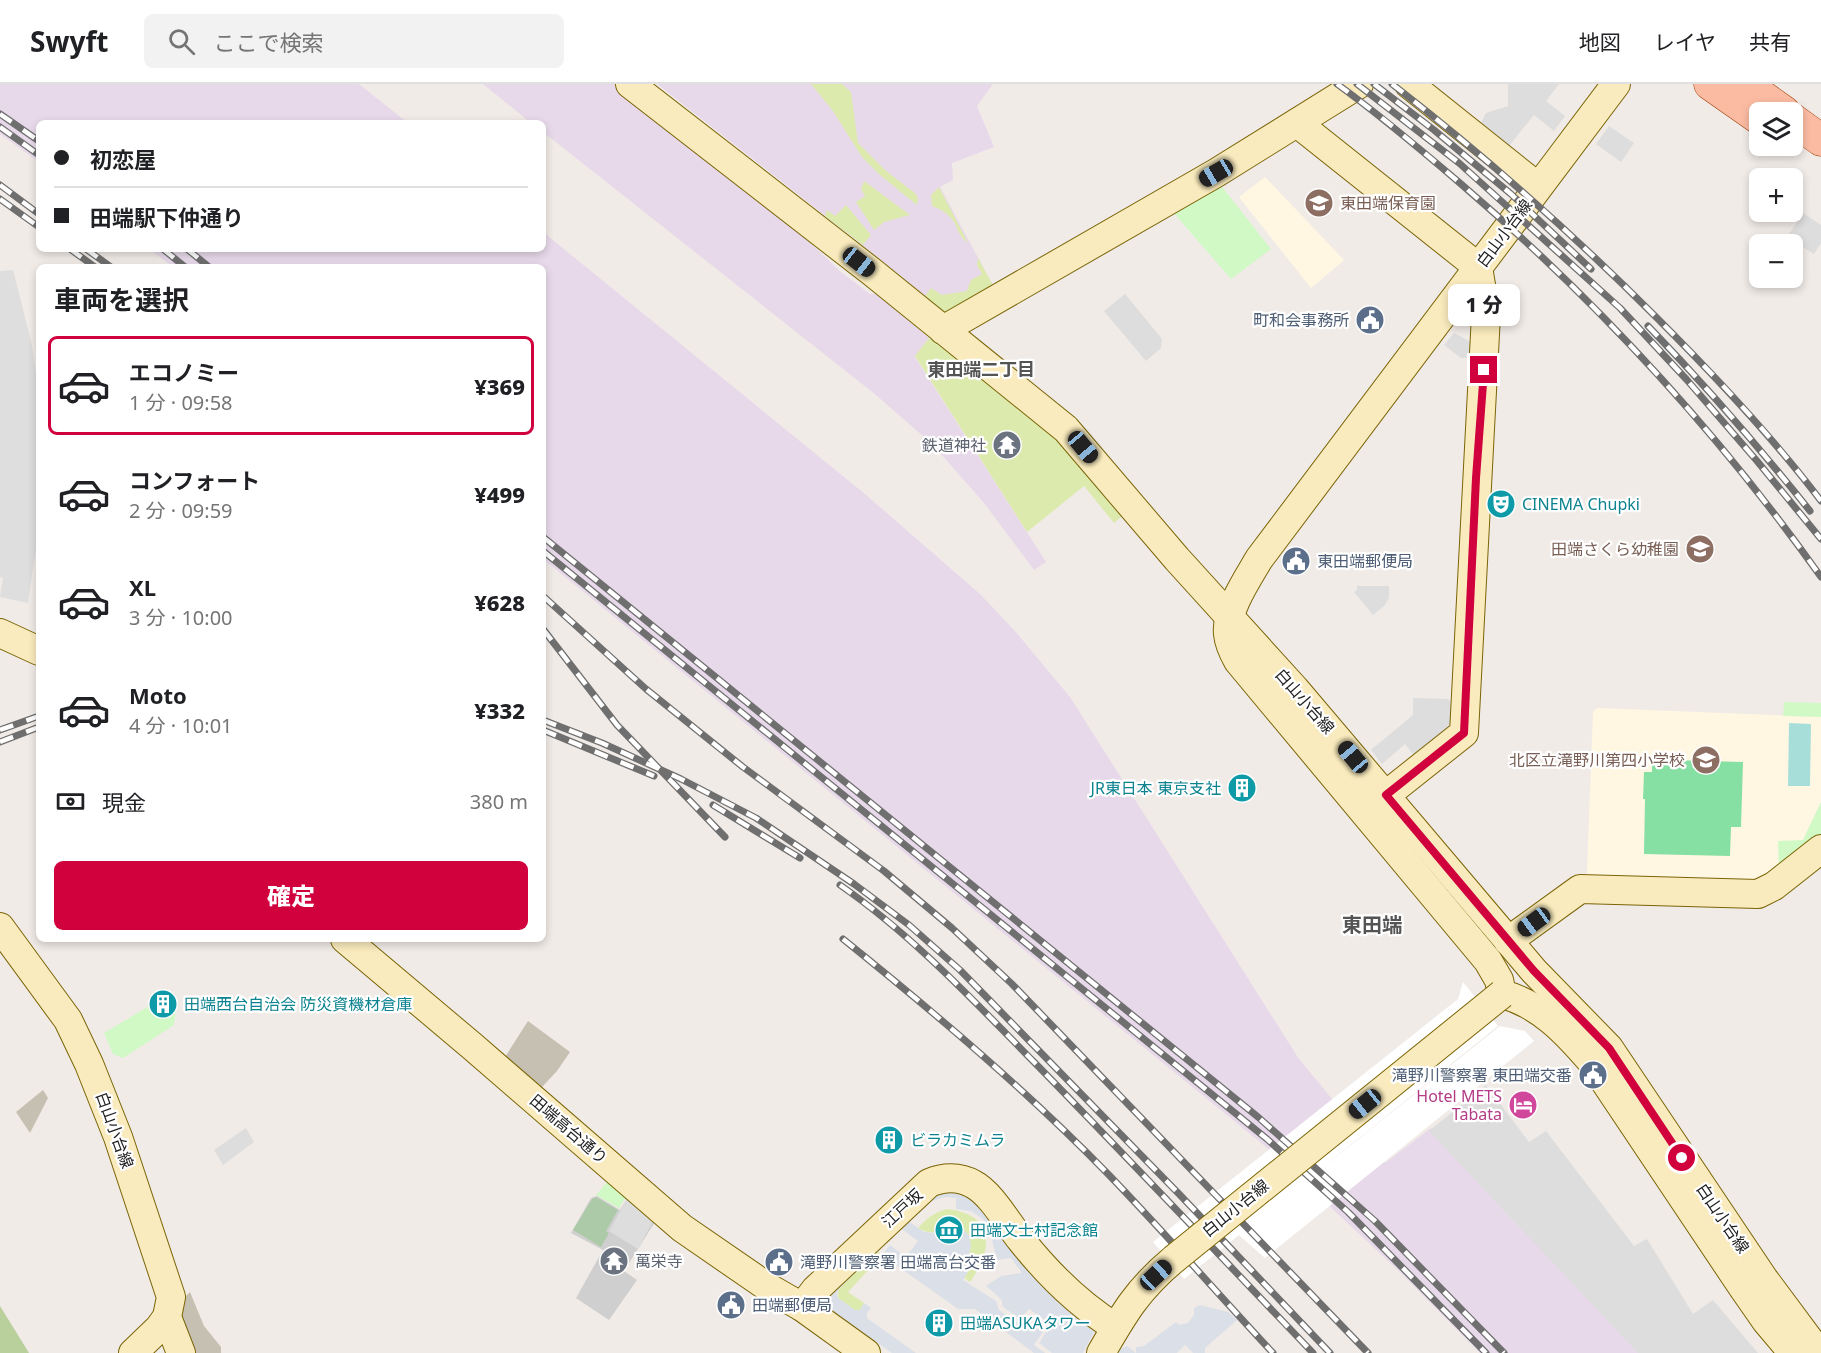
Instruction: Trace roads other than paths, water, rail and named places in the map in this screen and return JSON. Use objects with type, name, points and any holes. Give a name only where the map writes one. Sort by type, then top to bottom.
[{"type":"main road","points":[[1710,84],[1749,111]]},
{"type":"main road","points":[[1745,84],[1770,102]]},
{"type":"main road","points":[[1803,127],[1821,140]]},
{"type":"main road","points":[[1803,150],[1821,162]]},
{"type":"street","points":[[630,84],[1066,429],[1230,619]]},
{"type":"street","points":[[943,330],[1080,253],[1359,84]]},
{"type":"street","points":[[1409,84],[1538,187]]},
{"type":"street","name":"白山小台線","points":[[1502,994],[1499,980],[1488,961],[1238,661],[1230,647],[1227,632],[1239,595],[1259,559],[1616,84]]},
{"type":"street","points":[[1297,123],[1478,267],[1486,319],[1464,733],[1386,795]]},
{"type":"street","name":"白山小台線","points":[[1230,619],[1295,689],[1541,979],[1609,1048],[1764,1279],[1819,1353]]},
{"type":"street","points":[[0,633],[36,650]]},
{"type":"street","points":[[1508,941],[1580,889],[1758,894],[1774,886],[1821,849]]},
{"type":"street","name":"白山小台線","points":[[0,927],[68,1020],[89,1064],[118,1137],[171,1296],[167,1317],[181,1353]]},
{"type":"street","name":"田端高台通り","points":[[349,942],[682,1228],[769,1288],[802,1307],[866,1353]]},
{"type":"street","name":"白山小台線","points":[[1101,1353],[1128,1307],[1146,1284],[1502,994]]},
{"type":"street","name":"白山小台線","points":[[1502,994],[1529,1004],[1544,1013],[1574,1041],[1591,1061],[1743,1288],[1766,1321],[1793,1353]]},
{"type":"street","name":"江戸坂","points":[[802,1307],[815,1290],[929,1183],[938,1179],[961,1179],[983,1190],[1021,1240],[1061,1286],[1115,1328]]},
{"type":"street","points":[[133,1353],[167,1317]]},
{"type":"water","points":[[1789,723],[1811,724],[1810,786],[1788,786]]},
{"type":"railway","points":[[1337,84],[1461,184],[1511,228],[1607,321],[1653,370],[1740,471],[1821,577]]},
{"type":"railway","points":[[1357,84],[1459,163],[1620,308],[1687,380],[1821,539]]},
{"type":"railway","points":[[1374,84],[1511,194],[1591,269]]},
{"type":"railway","points":[[1392,84],[1495,168],[1626,287],[1742,407],[1821,501]]},
{"type":"railway","points":[[0,114],[36,139]]},
{"type":"railway","points":[[0,127],[36,153]]},
{"type":"railway","points":[[0,185],[36,212]]},
{"type":"railway","points":[[0,199],[36,225]]},
{"type":"railway","points":[[74,252],[91,264]]},
{"type":"railway","points":[[90,252],[107,264]]},
{"type":"railway","points":[[167,252],[181,264]]},
{"type":"railway","points":[[191,252],[205,264]]},
{"type":"railway","points":[[1648,326],[1731,417],[1810,511]]},
{"type":"railway","points":[[546,539],[1258,1117],[1375,1221],[1504,1353]]},
{"type":"railway","points":[[546,553],[1267,1139],[1348,1212],[1486,1353]]},
{"type":"railway","points":[[546,599],[646,689],[743,767],[884,871],[952,928],[1012,984],[1368,1353]]},
{"type":"railway","points":[[546,633],[617,725],[725,837]]},
{"type":"railway","points":[[0,730],[36,717]]},
{"type":"railway","points":[[546,721],[602,743],[681,779],[756,818],[854,884],[909,925],[960,970],[1181,1196],[1330,1353]]},
{"type":"railway","points":[[0,742],[36,728]]},
{"type":"railway","points":[[546,731],[654,776]]},
{"type":"railway","points":[[713,805],[800,858]]},
{"type":"railway","points":[[840,885],[892,925],[965,992],[1313,1353]]},
{"type":"railway","points":[[843,939],[979,1053],[1078,1143],[1273,1353]]},
{"type":"place","name":"東田端保育園","points":[[1319,203]]},
{"type":"place","name":"町和会事務所","points":[[1370,320]]},
{"type":"place","name":"鉄道神社","points":[[1007,445]]},
{"type":"place","name":"CINEMA Chupki","points":[[1501,504]]},
{"type":"place","name":"田端さくら幼稚園","points":[[1700,549]]},
{"type":"place","name":"東田端郵便局","points":[[1296,561]]},
{"type":"place","name":"北区立滝野川第四小学校","points":[[1706,760]]},
{"type":"place","name":"JR東日本 東京支社","points":[[1242,788]]},
{"type":"place","name":"田端西台自治会 防災資機材倉庫","points":[[163,1004]]},
{"type":"place","name":"滝野川警察署 東田端交番","points":[[1593,1075]]},
{"type":"place","name":"Hotel METS Tabata","points":[[1523,1105]]},
{"type":"place","name":"ビラカミムラ","points":[[889,1140]]},
{"type":"place","name":"田端文士村記念館","points":[[949,1230]]},
{"type":"place","name":"萬栄寺","points":[[614,1261]]},
{"type":"place","name":"滝野川警察署 田端高台交番","points":[[779,1262]]},
{"type":"place","name":"田端郵便局","points":[[731,1305]]},
{"type":"place","name":"田端ASUKAタワー","points":[[939,1323]]},
{"type":"district","name":"東田端二丁目","points":[[981,370]]},
{"type":"district","name":"東田端","points":[[1372,925]]}]
